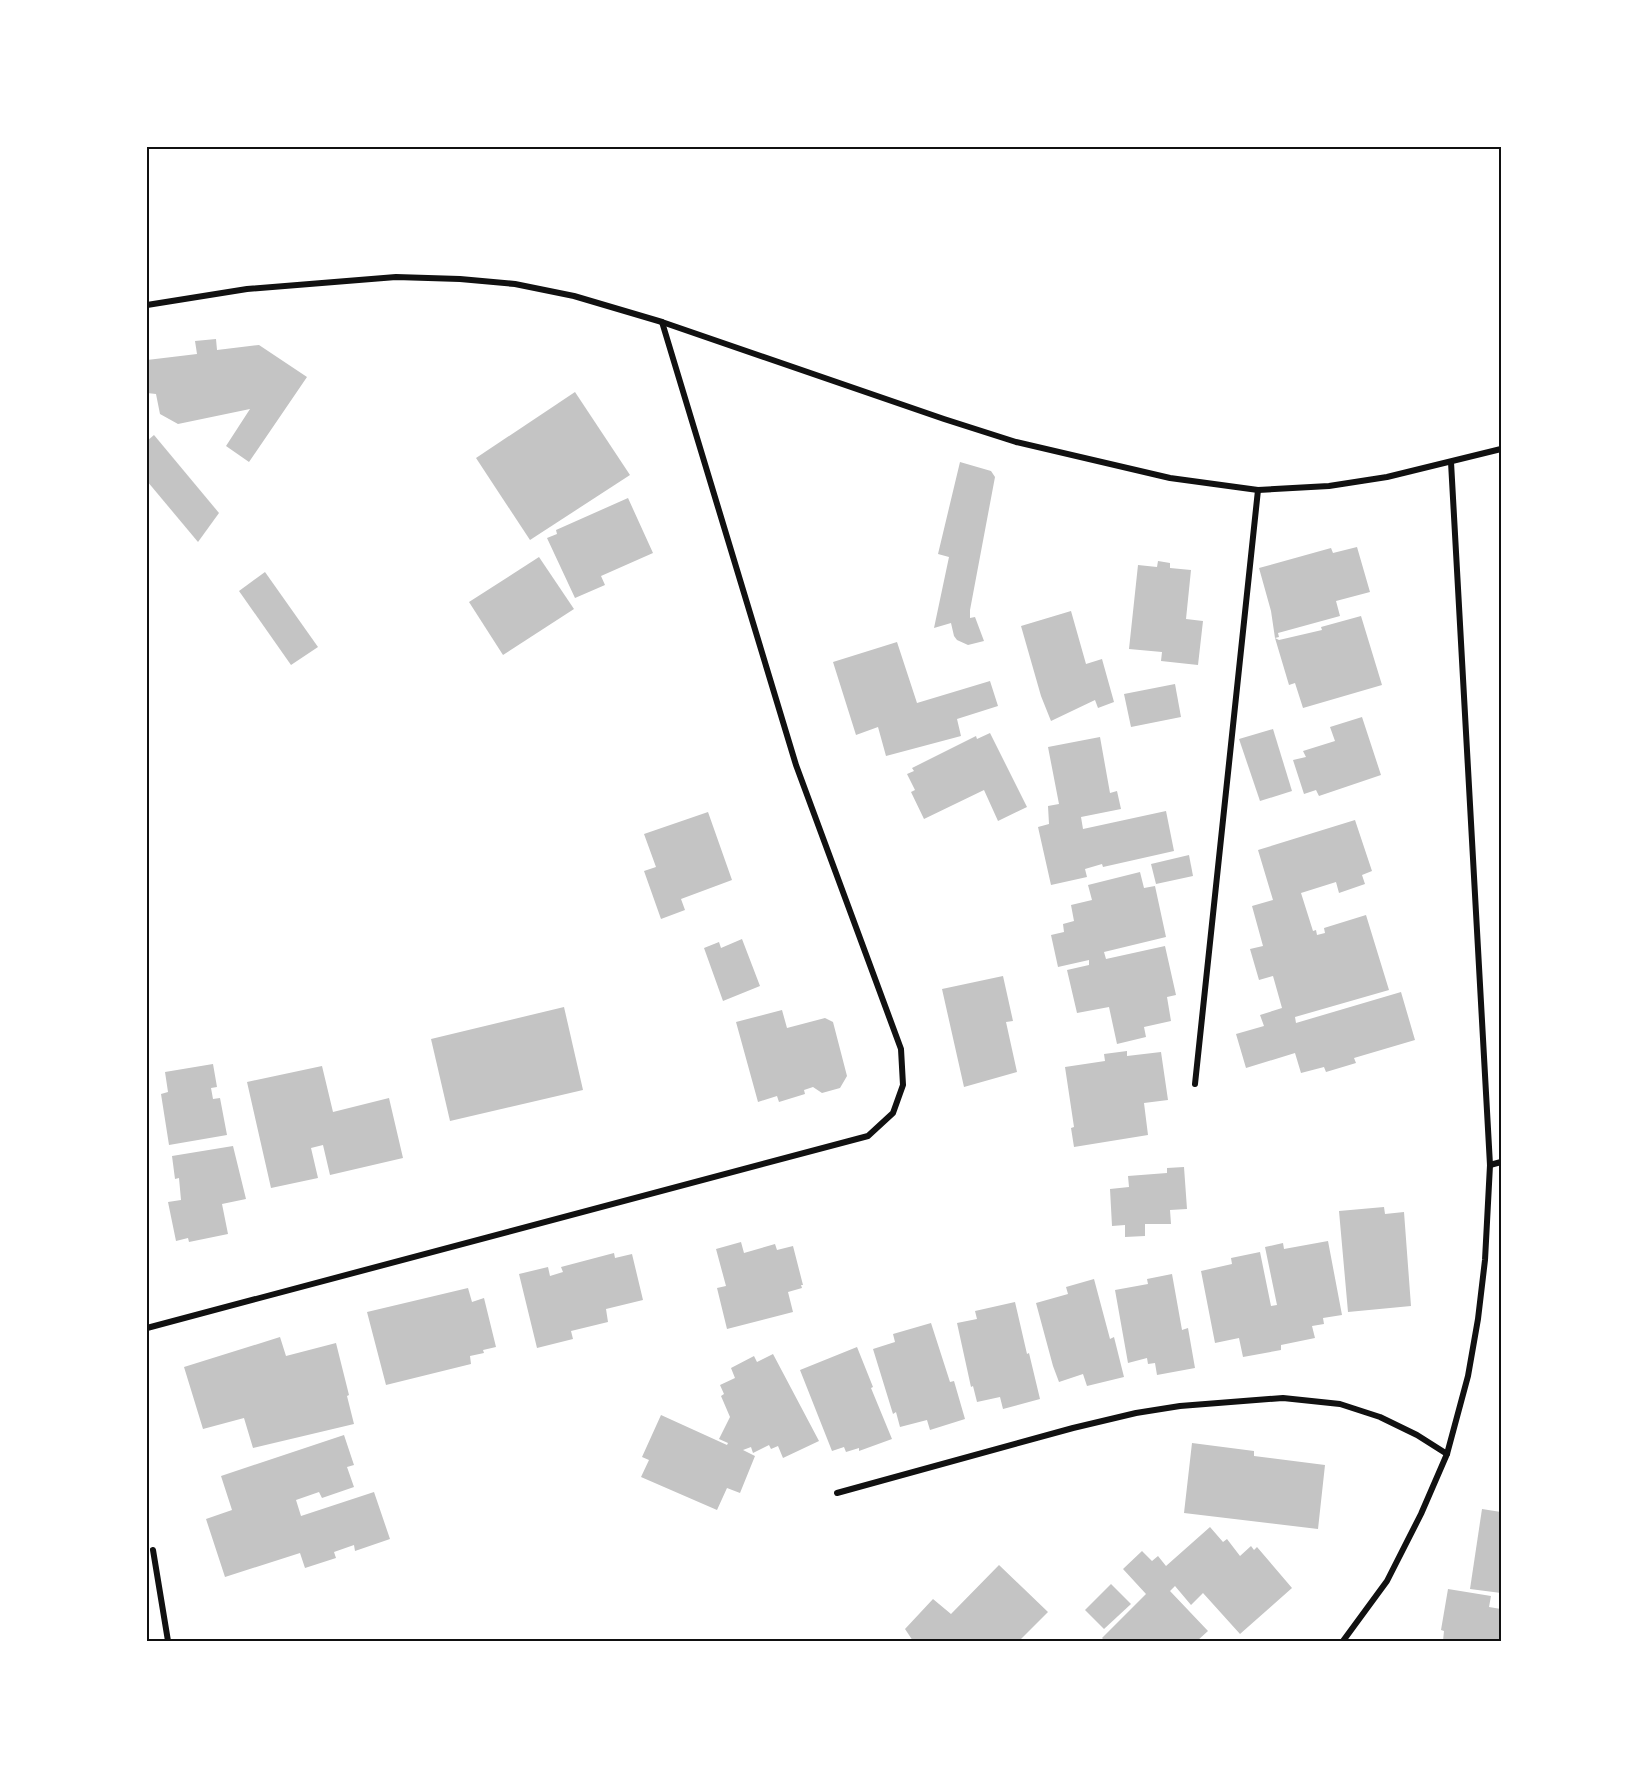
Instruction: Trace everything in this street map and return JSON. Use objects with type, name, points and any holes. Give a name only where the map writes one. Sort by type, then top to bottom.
[{"type":"street","points":[[147,305],[237,291],[317,282],[396,278],[460,279],[515,284],[573,296],[662,322],[1017,442],[1170,478],[1258,490],[1329,486],[1387,477],[1501,449]]},
{"type":"street","points":[[147,1328],[868,1136],[893,1113],[903,1085],[901,1049],[796,765],[662,322]]},
{"type":"street","points":[[1343,1641],[1387,1581],[1421,1514],[1447,1454],[1468,1376],[1485,1260],[1490,1165],[1451,462]]},
{"type":"street","points":[[1196,1084],[1258,490]]},
{"type":"street","points":[[1490,1165],[1501,1162]]},
{"type":"street","points":[[837,1492],[1136,1413],[1180,1406],[1283,1398],[1341,1404],[1380,1417],[1417,1435],[1447,1454]]},
{"type":"street","points":[[153,1550],[168,1641]]},
{"type":"building","points":[[216,339],[217,350],[259,345],[307,377],[249,462],[226,446],[250,409],[178,424],[160,414],[156,394],[147,393],[147,360],[197,354],[195,341]]},
{"type":"building","points":[[575,392],[630,475],[530,540],[476,458]]},
{"type":"building","points":[[154,435],[219,513],[198,542],[147,481],[147,441]]},
{"type":"building","points":[[960,462],[991,471],[995,477],[970,610],[970,618],[975,617],[984,641],[968,645],[957,640],[951,623],[934,628],[949,557],[938,554]]},
{"type":"building","points":[[628,498],[653,553],[601,576],[605,585],[575,598],[547,538],[557,534],[556,530]]},
{"type":"building","points":[[1357,547],[1370,592],[1336,601],[1340,616],[1278,633],[1279,637],[1275,638],[1271,611],[1259,568],[1331,548],[1333,553]]},
{"type":"building","points":[[539,557],[574,609],[503,655],[469,602]]},
{"type":"building","points":[[1158,561],[1170,563],[1170,568],[1191,570],[1186,619],[1203,621],[1198,665],[1161,661],[1162,652],[1129,649],[1138,565],[1157,567]]},
{"type":"building","points":[[265,572],[318,647],[291,665],[239,591]]},
{"type":"building","points":[[1071,611],[1086,664],[1102,659],[1114,702],[1098,708],[1095,700],[1051,721],[1041,696],[1021,626]]},
{"type":"building","points":[[1361,616],[1382,685],[1303,708],[1295,683],[1289,685],[1275,638],[1279,640],[1322,630],[1321,627]]},
{"type":"building","points":[[897,642],[917,703],[990,681],[998,706],[957,719],[961,736],[886,756],[878,727],[856,735],[833,662]]},
{"type":"building","points":[[1175,684],[1181,717],[1131,727],[1124,694]]},
{"type":"building","points":[[1362,717],[1381,775],[1319,796],[1316,790],[1304,794],[1293,760],[1306,757],[1303,751],[1335,741],[1330,727]]},
{"type":"building","points":[[1273,729],[1292,791],[1260,801],[1239,739]]},
{"type":"building","points":[[990,733],[1027,807],[998,821],[984,790],[924,819],[911,792],[915,790],[907,774],[914,771],[912,768],[976,736],[977,739]]},
{"type":"building","points":[[1100,737],[1110,793],[1117,791],[1121,809],[1081,817],[1083,829],[1166,811],[1174,851],[1103,867],[1102,864],[1085,869],[1087,877],[1051,885],[1038,827],[1049,824],[1048,806],[1059,804],[1048,747]]},
{"type":"building","points":[[708,812],[732,880],[681,899],[685,910],[661,919],[644,871],[656,867],[644,834]]},
{"type":"building","points":[[1355,820],[1372,871],[1362,875],[1365,884],[1339,893],[1336,882],[1301,893],[1313,931],[1316,930],[1317,935],[1325,933],[1324,928],[1366,915],[1389,990],[1295,1017],[1296,1023],[1401,992],[1415,1040],[1354,1058],[1356,1063],[1326,1072],[1324,1067],[1301,1073],[1295,1053],[1246,1068],[1236,1034],[1264,1026],[1260,1015],[1282,1008],[1273,976],[1259,980],[1250,949],[1263,946],[1252,906],[1273,900],[1258,850]]},
{"type":"building","points":[[1189,855],[1193,876],[1156,884],[1151,864]]},
{"type":"building","points":[[1140,872],[1144,888],[1155,886],[1166,937],[1104,952],[1106,959],[1165,946],[1176,995],[1167,997],[1171,1021],[1144,1027],[1146,1037],[1117,1044],[1109,1007],[1077,1013],[1067,970],[1089,965],[1089,960],[1058,967],[1051,935],[1064,932],[1063,924],[1074,921],[1071,905],[1092,900],[1088,885]]},
{"type":"building","points":[[742,939],[760,986],[723,1001],[704,948],[719,942],[721,948]]},
{"type":"building","points":[[1003,976],[1013,1021],[1006,1022],[1017,1072],[964,1087],[942,989]]},
{"type":"building","points":[[564,1007],[583,1090],[450,1121],[431,1039]]},
{"type":"building","points":[[782,1010],[787,1028],[825,1018],[833,1022],[847,1076],[840,1088],[822,1093],[813,1087],[804,1090],[805,1094],[779,1102],[777,1096],[758,1102],[736,1022]]},
{"type":"building","points":[[1127,1051],[1127,1056],[1161,1052],[1168,1100],[1144,1103],[1148,1135],[1074,1147],[1071,1128],[1074,1127],[1065,1067],[1105,1061],[1104,1054]]},
{"type":"building","points":[[213,1064],[217,1087],[211,1088],[213,1099],[220,1098],[227,1135],[169,1145],[161,1094],[168,1092],[165,1072]]},
{"type":"building","points":[[322,1066],[333,1112],[389,1098],[403,1158],[330,1175],[323,1145],[311,1148],[318,1178],[271,1188],[247,1082]]},
{"type":"building","points":[[233,1146],[246,1199],[222,1204],[228,1234],[189,1242],[188,1238],[176,1241],[168,1202],[181,1200],[179,1178],[175,1179],[172,1156]]},
{"type":"building","points":[[1184,1167],[1187,1209],[1170,1210],[1171,1224],[1145,1224],[1145,1236],[1125,1237],[1125,1225],[1112,1226],[1110,1189],[1129,1187],[1128,1176],[1167,1173],[1167,1168]]},
{"type":"building","points":[[1384,1207],[1385,1214],[1404,1212],[1411,1306],[1348,1312],[1339,1211]]},
{"type":"building","points":[[1328,1241],[1342,1315],[1323,1318],[1324,1324],[1312,1326],[1315,1338],[1281,1345],[1281,1350],[1243,1357],[1239,1338],[1215,1343],[1201,1271],[1232,1264],[1231,1258],[1260,1252],[1271,1306],[1277,1305],[1265,1247],[1283,1243],[1284,1249]]},
{"type":"building","points":[[741,1242],[744,1253],[775,1244],[777,1250],[793,1246],[803,1285],[801,1285],[802,1288],[788,1292],[793,1312],[727,1329],[717,1288],[726,1286],[716,1249]]},
{"type":"building","points":[[614,1253],[615,1258],[632,1254],[643,1300],[606,1309],[608,1322],[571,1331],[573,1339],[537,1348],[519,1274],[548,1267],[550,1276],[563,1272],[561,1267]]},
{"type":"building","points":[[1172,1274],[1182,1330],[1188,1328],[1195,1368],[1157,1375],[1155,1363],[1148,1364],[1147,1358],[1128,1363],[1115,1290],[1148,1284],[1147,1279]]},
{"type":"building","points":[[1094,1279],[1110,1339],[1114,1337],[1124,1377],[1087,1386],[1083,1374],[1059,1382],[1036,1303],[1068,1294],[1066,1287]]},
{"type":"building","points":[[468,1288],[472,1302],[484,1298],[496,1347],[470,1356],[471,1364],[386,1385],[367,1312]]},
{"type":"building","points":[[1015,1302],[1040,1399],[1003,1409],[1000,1397],[977,1402],[973,1386],[971,1387],[957,1323],[977,1319],[975,1311]]},
{"type":"building","points":[[931,1323],[950,1382],[954,1381],[965,1419],[930,1430],[927,1420],[900,1427],[896,1412],[893,1414],[873,1349],[895,1342],[893,1334]]},
{"type":"building","points":[[280,1337],[286,1356],[336,1343],[354,1424],[253,1448],[244,1418],[203,1429],[184,1367]]},
{"type":"building","points":[[857,1347],[892,1439],[859,1451],[859,1448],[846,1452],[844,1447],[832,1451],[800,1370]]},
{"type":"building","points":[[773,1354],[819,1441],[783,1458],[778,1446],[771,1449],[769,1445],[753,1453],[751,1447],[743,1450],[755,1456],[740,1493],[727,1488],[717,1510],[641,1477],[649,1460],[642,1457],[661,1415],[727,1445],[728,1443],[719,1439],[730,1417],[721,1396],[724,1394],[720,1385],[735,1378],[731,1368],[754,1356],[757,1362]]},
{"type":"building","points":[[344,1435],[354,1465],[347,1467],[354,1487],[322,1498],[319,1492],[296,1500],[301,1516],[374,1492],[390,1539],[355,1551],[354,1545],[334,1552],[336,1558],[305,1568],[300,1553],[225,1577],[206,1519],[232,1510],[221,1476]]},
{"type":"building","points":[[1192,1443],[1254,1451],[1254,1456],[1325,1465],[1318,1529],[1184,1513]]},
{"type":"building","points":[[1482,1509],[1501,1512],[1501,1593],[1470,1589]]},
{"type":"building","points":[[1210,1527],[1223,1542],[1227,1539],[1240,1556],[1251,1546],[1254,1550],[1257,1547],[1292,1588],[1240,1634],[1203,1593],[1191,1605],[1175,1586],[1170,1591],[1208,1631],[1197,1641],[1105,1641],[1102,1638],[1146,1594],[1123,1569],[1142,1551],[1152,1561],[1158,1556],[1166,1566]]},
{"type":"building","points":[[999,1565],[1048,1612],[1019,1641],[913,1641],[905,1629],[933,1599],[951,1614]]},
{"type":"building","points":[[1111,1584],[1131,1604],[1104,1629],[1085,1610]]},
{"type":"building","points":[[1448,1589],[1491,1596],[1489,1607],[1501,1609],[1501,1641],[1443,1641],[1444,1631],[1441,1630]]}]
